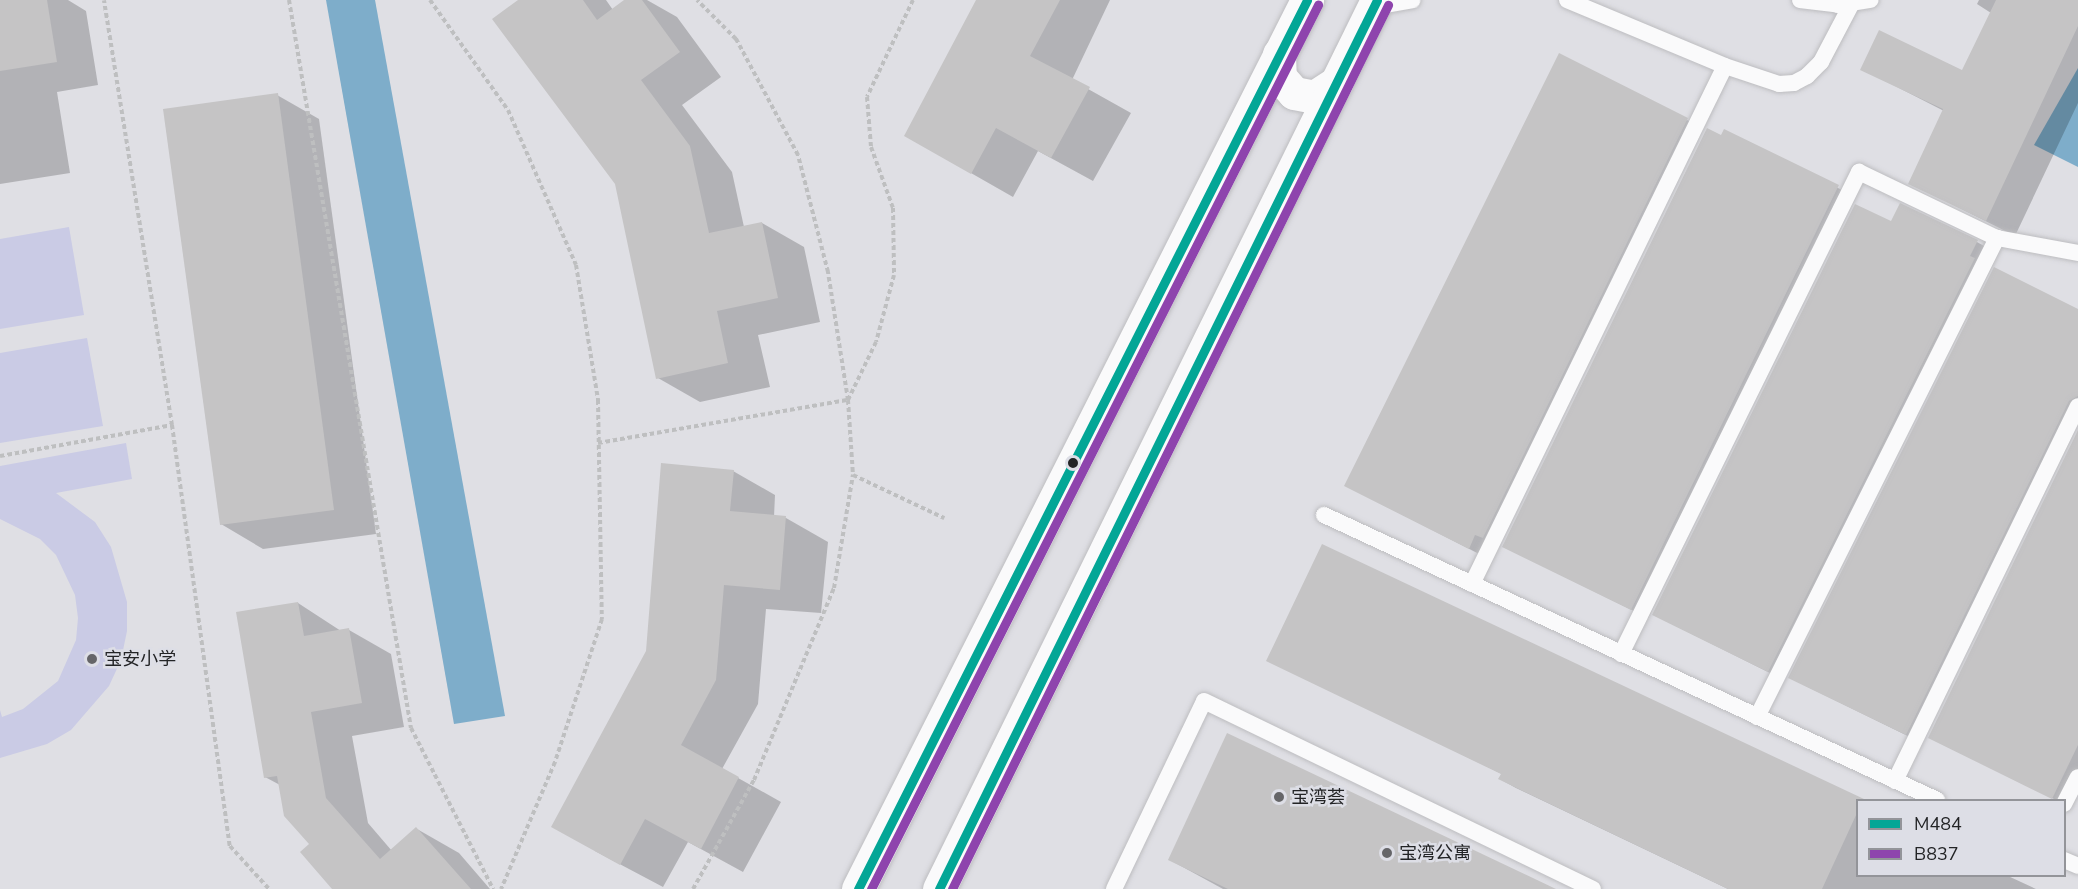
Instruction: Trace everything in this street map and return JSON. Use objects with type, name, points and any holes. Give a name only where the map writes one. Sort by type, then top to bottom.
[{"type":"main road","points":[[858,889],[1307,0]]},
{"type":"main road","points":[[939,889],[1375,4]]},
{"type":"main road","points":[[1280,54],[1280,77],[1294,93],[1314,97],[1337,82]]},
{"type":"lane","points":[[1375,4],[1412,0]]},
{"type":"lane","points":[[1567,0],[1725,66],[1779,84],[1794,83],[1807,76],[1821,62],[1852,3]]},
{"type":"lane","points":[[1800,0],[1852,3],[1871,0]]},
{"type":"lane","points":[[1472,584],[1725,66]]},
{"type":"lane","points":[[1621,654],[1859,172],[1997,238],[2078,254]]},
{"type":"lane","points":[[1757,717],[1997,238]]},
{"type":"lane","points":[[1895,781],[2078,406]]},
{"type":"lane","points":[[1324,515],[1933,799]]},
{"type":"lane","points":[[1114,889],[1204,701],[1593,889]]},
{"type":"lane","points":[[2066,800],[2078,777]]},
{"type":"path","points":[[104,0],[172,425],[230,846],[269,889]]},
{"type":"path","points":[[289,0],[411,728],[493,889]]},
{"type":"path","points":[[430,0],[508,110],[576,265],[598,400],[602,619],[555,762],[501,889]]},
{"type":"path","points":[[693,889],[754,780],[834,588],[853,475],[848,400],[828,272],[798,155],[736,39],[697,0]]},
{"type":"path","points":[[848,400],[876,342],[894,275],[893,208],[871,147],[867,97],[913,0]]},
{"type":"path","points":[[598,443],[848,400]]},
{"type":"path","points":[[0,456],[172,425]]},
{"type":"path","points":[[853,475],[944,518]]},
{"type":"shaded area","points":[[326,0],[375,0],[505,716],[454,724]]},
{"type":"shaded area","points":[[2078,68],[2078,167],[2034,145]]},
{"type":"shaded area","points":[[69,227],[84,315],[0,329],[0,239]]},
{"type":"shaded area","points":[[87,338],[103,426],[0,443],[0,353]]},
{"type":"shaded area","points":[[126,443],[132,479],[56,493],[95,522],[111,547],[127,602],[127,631],[121,660],[109,686],[71,730],[47,744],[0,758],[0,710],[2,717],[23,709],[58,681],[76,640],[78,618],[75,595],[56,555],[40,539],[0,519],[0,466]]},
{"type":"building","points":[[0,0],[47,0],[57,62],[0,71]]},
{"type":"building","points":[[518,0],[583,0],[597,20],[624,0],[642,0],[680,52],[641,80],[690,146],[709,233],[762,222],[778,298],[717,311],[728,363],[656,379],[615,184],[492,19]]},
{"type":"building","points":[[976,0],[1060,0],[1030,56],[1090,87],[1051,158],[996,128],[971,174],[904,136]]},
{"type":"building","points":[[1996,0],[2078,0],[2078,26],[1986,221],[1908,184],[1943,109],[1860,70],[1879,30],[1962,70]]},
{"type":"building","points":[[1559,53],[1688,118],[1483,538],[1475,535],[1469,549],[1344,486]]},
{"type":"building","points":[[278,93],[334,510],[220,525],[163,109]]},
{"type":"building","points":[[1707,128],[1721,135],[1724,129],[1839,185],[1631,610],[1502,547]]},
{"type":"building","points":[[1900,203],[1978,240],[1970,256],[1975,258],[1768,672],[1652,615],[1855,204],[1891,221]]},
{"type":"building","points":[[1994,267],[2078,309],[2078,396],[2069,401],[1906,735],[1788,678]]},
{"type":"building","points":[[2078,430],[2078,745],[2052,799],[1928,738]]},
{"type":"building","points":[[661,463],[734,470],[730,511],[786,516],[780,590],[724,585],[716,680],[681,745],[739,777],[701,849],[645,819],[620,865],[551,827],[646,651]]},
{"type":"building","points":[[1322,544],[1864,799],[1856,799],[1856,815],[1822,889],[1728,889],[1498,779],[1501,774],[1266,661]]},
{"type":"building","points":[[298,602],[304,636],[349,628],[362,703],[311,712],[326,798],[380,859],[416,827],[471,889],[332,889],[300,852],[309,844],[284,816],[277,776],[264,778],[236,612]]},
{"type":"building","name":"宝湾荟","points":[[1227,733],[1556,889],[1228,889],[1168,860]]},
{"type":"transit line","name":"M484","points":[[858,889],[1307,0]]},
{"type":"transit line","name":"M484","points":[[939,889],[1377,0]]},
{"type":"transit line","name":"B837","points":[[871,889],[1318,5]]},
{"type":"transit line","name":"B837","points":[[952,889],[1388,5]]},
{"type":"place","name":"宝安小学","points":[[92,659]]},
{"type":"place","name":"宝湾荟","points":[[1279,797]]},
{"type":"place","name":"宝湾公寓","points":[[1387,853]]}]
